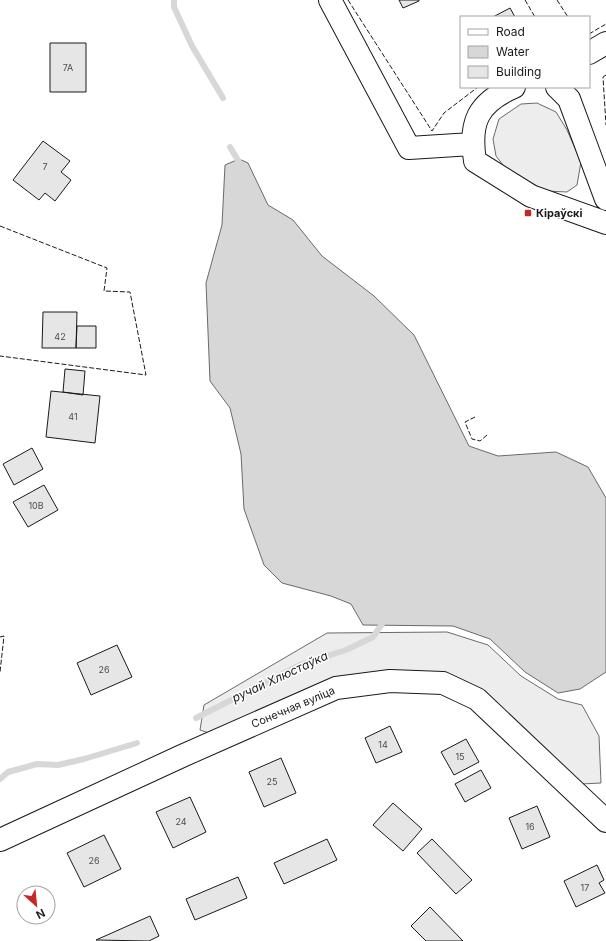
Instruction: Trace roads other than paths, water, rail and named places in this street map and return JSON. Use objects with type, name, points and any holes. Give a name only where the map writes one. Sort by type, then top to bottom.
[{"type":"street","points":[[330,0],[409,148],[472,144]]},
{"type":"street","points":[[590,53],[606,43]]},
{"type":"street","points":[[512,88],[498,94],[482,107],[474,124],[472,144],[475,161],[531,196],[606,223]]},
{"type":"street","points":[[558,88],[569,99],[606,200]]},
{"type":"street","name":"Сонечная вуліца","points":[[0,840],[182,756],[336,688],[390,681],[443,683],[477,699],[606,821]]},
{"type":"water","points":[[239,159],[248,163],[268,205],[293,220],[322,256],[374,296],[414,335],[469,446],[498,456],[556,452],[588,467],[606,498],[606,672],[580,689],[558,693],[525,672],[490,639],[453,626],[363,625],[351,604],[331,596],[282,583],[264,565],[244,509],[241,454],[230,408],[210,381],[206,283],[222,225],[225,165]]},
{"type":"waterway","name":"ручай Хлюстаўка","points":[[174,0],[174,7],[192,46],[223,98]]},
{"type":"waterway","name":"ручай Хлюстаўка","points":[[230,147],[242,167]]},
{"type":"waterway","name":"ручай Хлюстаўка","points":[[196,718],[302,664],[346,650],[373,637],[382,624],[382,616]]},
{"type":"waterway","name":"ручай Хлюстаўка","points":[[0,779],[8,772],[37,764],[58,765],[137,743]]},
{"type":"place","name":"Кіраўскі","points":[[528,213]]}]
